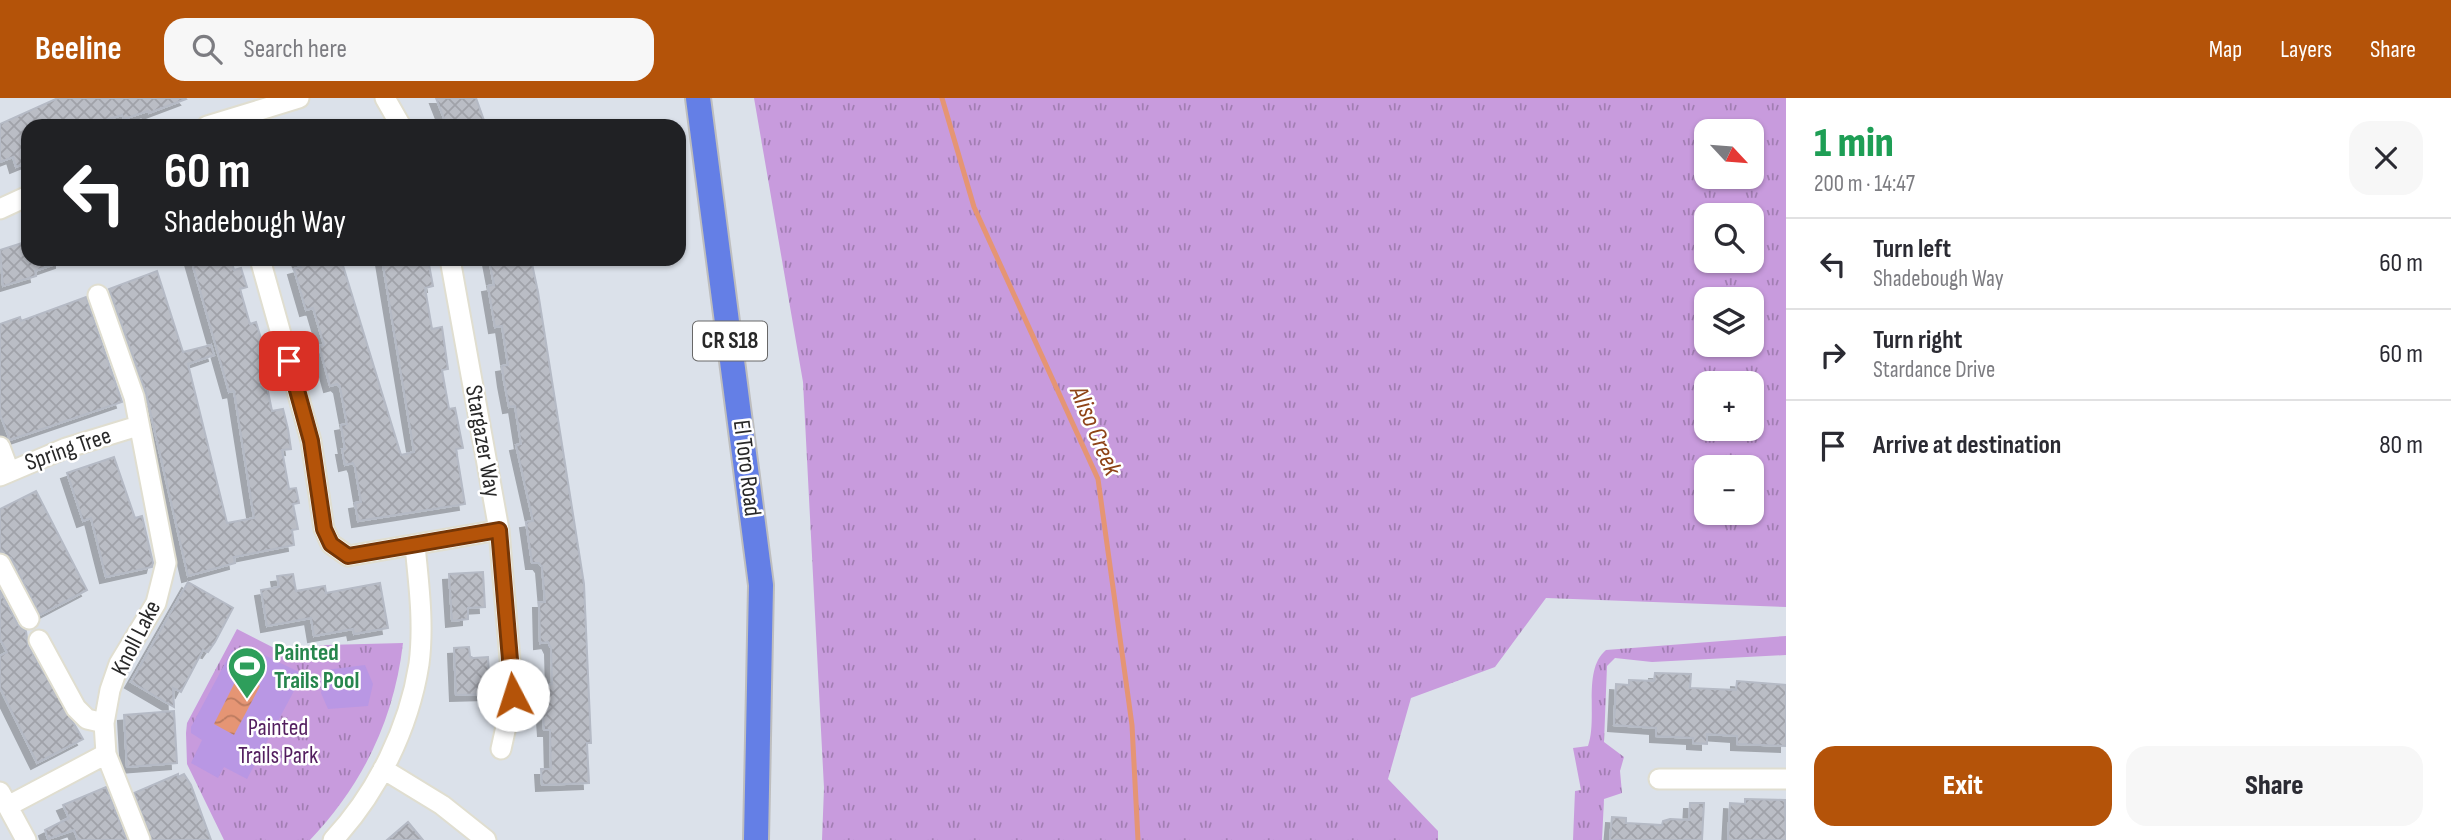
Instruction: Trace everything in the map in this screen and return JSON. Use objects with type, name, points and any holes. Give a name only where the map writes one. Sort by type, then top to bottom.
[{"type":"main road","name":"El Toro Road","points":[[698,98],[761,584],[756,840]]},
{"type":"street","points":[[233,119],[299,98]]},
{"type":"street","points":[[385,98],[397,119]]},
{"type":"street","points":[[0,209],[21,199]]},
{"type":"street","points":[[262,266],[311,441],[324,529],[331,544],[348,556],[499,530]]},
{"type":"street","name":"Stargazer Way","points":[[451,266],[499,530],[513,695],[501,748]]},
{"type":"street","name":"Knoll Lake","points":[[98,295],[134,397],[166,563],[156,603],[119,664],[104,723],[106,754],[140,840]]},
{"type":"street","name":"Spring Tree","points":[[4,473],[66,448],[138,426]]},
{"type":"street","points":[[0,447],[4,473]]},
{"type":"street","points":[[333,840],[362,804],[383,769],[406,715],[419,663],[421,606],[415,546]]},
{"type":"street","points":[[0,564],[29,620]]},
{"type":"street","points":[[39,639],[76,708],[87,719],[104,723]]},
{"type":"street","points":[[26,840],[4,799],[106,754]]},
{"type":"street","points":[[383,769],[442,805],[486,840]]},
{"type":"street","points":[[1659,779],[1786,779]]},
{"type":"green space","points":[[754,98],[1786,98],[1786,607],[1546,598],[1495,667],[1411,698],[1388,779],[1438,831],[1438,840],[822,840],[824,788],[803,382]]},
{"type":"green space","name":"Painted Trails Park","points":[[237,629],[282,652],[325,645],[403,643],[392,698],[373,749],[346,796],[310,840],[224,840],[187,764],[187,723]]},
{"type":"green space","points":[[1786,636],[1786,655],[1652,662],[1615,658],[1607,666],[1604,742],[1624,757],[1620,771],[1622,793],[1604,799],[1602,840],[1573,840],[1575,791],[1581,790],[1573,748],[1588,746],[1591,735],[1594,670],[1606,650]]},
{"type":"shaded area","name":"Painted Trails Pool","points":[[232,650],[249,658],[254,650],[303,674],[247,779],[224,767],[218,778],[191,763],[202,740],[191,733],[191,727]]},
{"type":"shaded area","points":[[365,665],[373,684],[368,706],[328,709],[321,693],[326,670]]},
{"type":"water","name":"Painted Trails Pool","points":[[239,674],[260,686],[234,735],[214,724]]},
{"type":"building","points":[[58,98],[186,99],[124,119],[122,115],[109,119],[21,119],[21,165],[16,167],[13,157],[0,162],[0,124]]},
{"type":"building","points":[[436,98],[476,98],[484,119],[444,119]]},
{"type":"building","points":[[21,243],[21,266],[49,266],[35,271],[36,276],[3,286],[0,250]]},
{"type":"building","points":[[193,266],[233,266],[234,270],[241,268],[247,287],[240,289],[250,324],[256,322],[269,365],[263,367],[272,411],[283,409],[288,429],[291,449],[282,450],[289,489],[296,488],[299,503],[293,504],[298,529],[292,530],[294,545],[234,557],[235,563],[188,576],[146,393],[109,289],[157,271],[183,352],[211,345],[214,355],[188,364],[227,523],[254,518],[234,391],[229,392]]},
{"type":"building","points":[[343,266],[401,455],[414,452],[383,266],[429,266],[433,286],[425,288],[432,329],[442,327],[448,369],[442,370],[449,409],[455,408],[463,448],[456,449],[465,504],[358,521],[355,503],[361,502],[355,467],[353,463],[345,465],[342,449],[345,449],[341,425],[347,424],[340,387],[337,384],[330,386],[319,346],[324,345],[313,308],[306,310],[294,269]]},
{"type":"building","points":[[490,266],[532,266],[584,584],[591,743],[587,743],[589,783],[542,785],[541,769],[551,769],[550,730],[544,730],[541,688],[552,684],[551,648],[548,642],[540,643],[539,602],[545,602],[542,567],[539,563],[532,563],[526,522],[533,521],[516,445],[521,444],[515,406],[509,407],[504,381],[502,366],[508,365],[502,326],[495,327],[488,286],[494,285]]},
{"type":"building","points":[[86,297],[122,402],[10,440],[0,414],[0,324],[20,317],[21,321]]},
{"type":"building","points":[[114,457],[135,518],[142,516],[153,563],[152,567],[106,577],[91,518],[83,521],[67,473]]},
{"type":"building","points":[[36,491],[87,590],[40,615],[11,558],[0,552],[0,509]]},
{"type":"building","points":[[483,572],[485,607],[468,608],[468,619],[452,621],[449,574]]},
{"type":"building","points":[[293,574],[296,591],[325,586],[326,593],[380,583],[388,628],[354,634],[353,629],[314,636],[311,618],[267,626],[261,590],[279,587],[277,576]]},
{"type":"building","points":[[188,582],[233,608],[208,652],[203,650],[181,692],[173,688],[174,707],[131,682]]},
{"type":"building","points":[[0,590],[18,625],[26,631],[28,646],[83,739],[37,763],[0,688],[0,656],[7,652],[0,639]]},
{"type":"building","points":[[469,647],[470,656],[473,658],[488,657],[490,694],[456,695],[454,648]]},
{"type":"building","points":[[1655,673],[1691,674],[1690,688],[1736,690],[1737,681],[1786,685],[1786,746],[1737,744],[1737,736],[1707,734],[1707,744],[1693,743],[1693,738],[1656,736],[1656,728],[1614,725],[1616,684],[1629,685],[1629,680],[1654,681]]},
{"type":"building","points":[[174,711],[177,763],[127,767],[124,715]]},
{"type":"building","points":[[178,774],[178,777],[184,774],[191,785],[211,840],[152,840],[134,793]]},
{"type":"building","points":[[106,787],[127,840],[78,840],[74,830],[48,839],[45,830],[69,818],[63,805]]},
{"type":"building","points":[[1745,799],[1785,800],[1786,840],[1728,840],[1730,803],[1745,804]]},
{"type":"building","points":[[1690,803],[1704,803],[1702,840],[1610,840],[1612,817],[1626,818],[1626,823],[1662,825],[1663,821],[1670,819],[1689,820]]},
{"type":"building","points":[[408,822],[423,840],[387,840]]},
{"type":"waterway","name":"Aliso Creek","points":[[942,98],[974,207],[1098,479],[1132,725],[1138,840]]},
{"type":"place","name":"Painted Trails Pool","points":[[247,700]]},
{"type":"route","points":[[289,361],[311,441],[324,529],[338,552],[348,556],[499,530],[513,695]]}]
